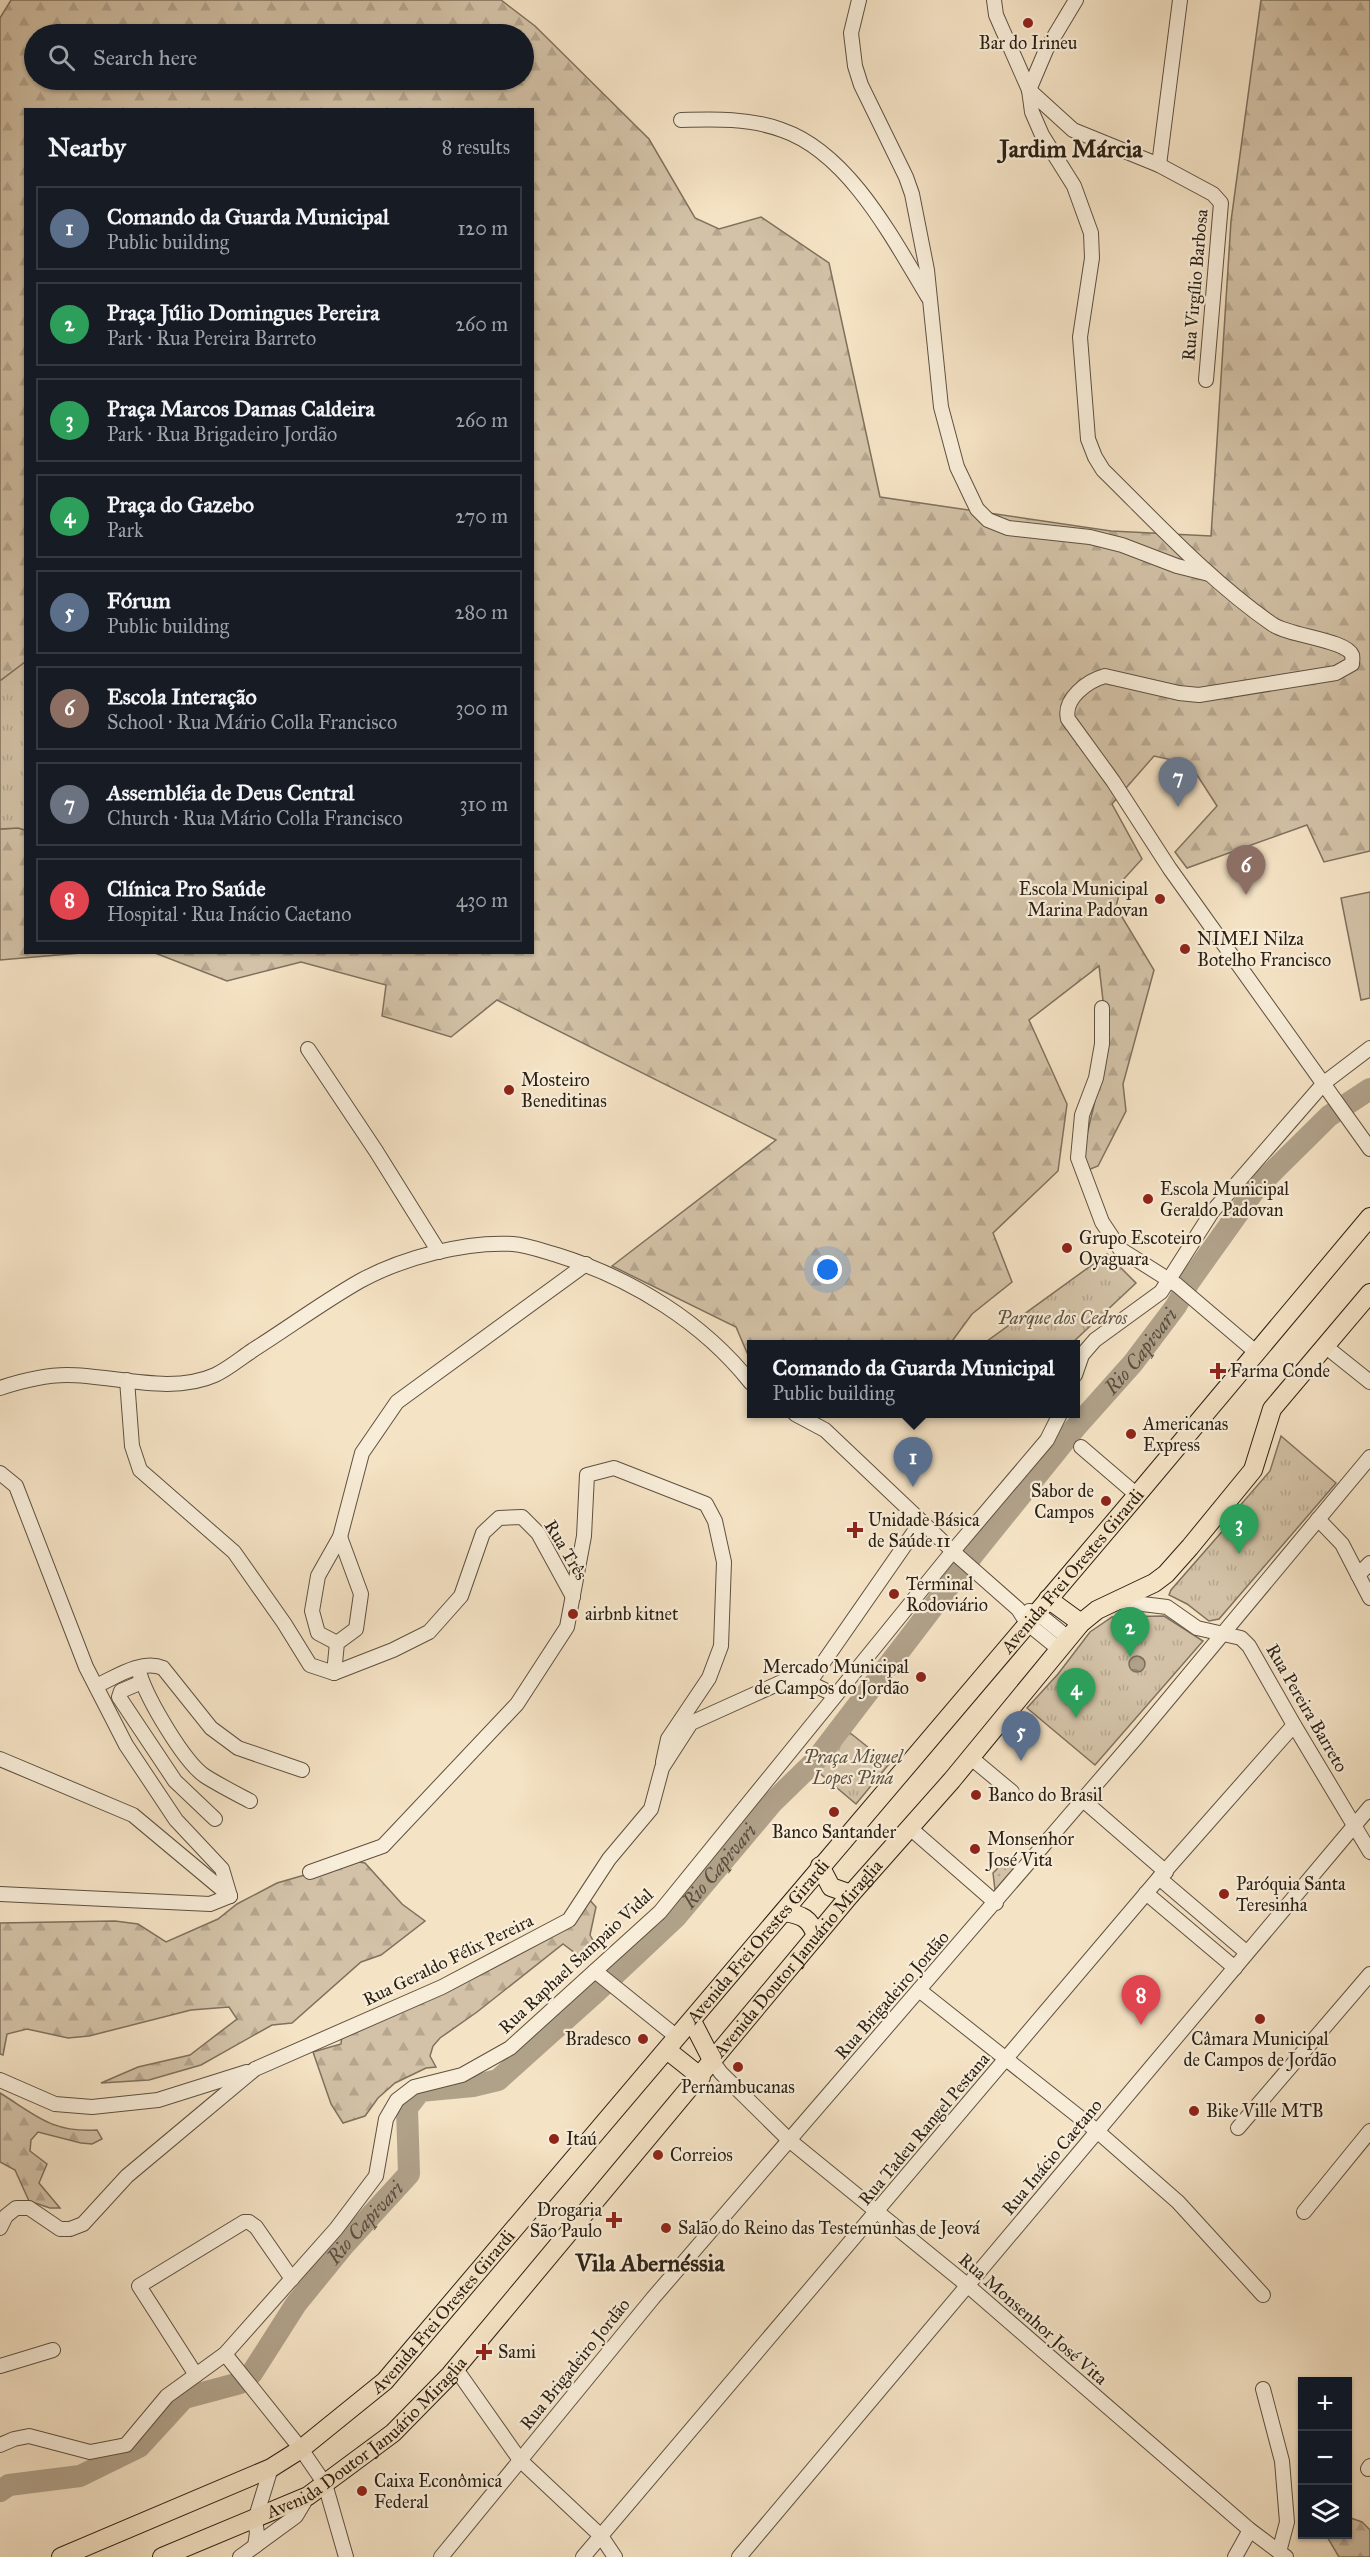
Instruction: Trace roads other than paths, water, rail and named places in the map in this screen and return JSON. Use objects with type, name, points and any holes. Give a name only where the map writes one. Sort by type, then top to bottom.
[{"type":"main road","name":"Avenida Frei Orestes Girardi","points":[[61,2557],[271,2468],[301,2449],[385,2381],[784,1912],[1032,1611],[1137,1496],[1370,1217]]},
{"type":"main road","name":"Avenida Doutor Januário Miraglia","points":[[162,2557],[308,2496],[393,2433],[456,2369],[851,1894],[970,1758],[1081,1623],[1097,1610],[1154,1583],[1166,1574],[1195,1541],[1252,1470],[1272,1409],[1370,1293]]},
{"type":"main road","points":[[1032,1611],[1081,1623]]},
{"type":"main road","points":[[820,1866],[831,1887],[851,1894]]},
{"type":"main road","points":[[784,1912],[806,1917],[813,1926],[816,1936]]},
{"type":"main road","points":[[692,2021],[713,2062]]},
{"type":"main road","points":[[672,2044],[701,2077]]},
{"type":"street","points":[[859,0],[852,33],[855,66],[861,85],[912,194],[931,303],[941,407],[957,467],[977,509],[988,520],[1008,528],[1090,537],[1122,544],[1177,566],[1211,575]]},
{"type":"street","points":[[994,0],[996,15],[1029,90],[1032,112],[1039,128],[1074,186],[1091,233],[1092,258],[1080,337],[1088,439],[1095,457],[1103,470],[1211,575],[1274,626],[1301,636],[1331,641],[1346,648],[1352,655],[1352,664],[1336,674],[1199,695],[1179,693],[1105,676],[1095,679],[1068,702],[1066,711],[1072,727],[1113,781],[1170,869],[1370,1149]]},
{"type":"street","points":[[1029,90],[1046,50],[1076,0]]},
{"type":"street","points":[[1159,165],[1180,0]]},
{"type":"street","name":"Rua Virgílio Barbosa","points":[[1029,90],[1073,130],[1159,165],[1213,194],[1221,203],[1206,380]]},
{"type":"street","points":[[681,120],[748,121],[781,129],[803,139],[827,156],[876,214],[931,303]]},
{"type":"street","points":[[1102,1008],[1102,1044],[1096,1078],[1083,1115],[1078,1158],[1102,1222],[1120,1249],[1173,1283],[1257,1353]]},
{"type":"street","points":[[1080,1361],[1095,1340],[1173,1283],[1212,1212],[1324,1083],[1370,1048]]},
{"type":"street","points":[[308,1049],[376,1151],[439,1252]]},
{"type":"street","points":[[0,1388],[21,1382],[66,1375],[172,1384],[214,1376],[361,1281],[439,1252],[468,1246],[514,1244],[586,1264],[621,1279],[683,1320],[727,1354],[747,1378]]},
{"type":"street","points":[[337,1643],[318,1633],[312,1611],[318,1576],[340,1537],[362,1453],[397,1401],[586,1264]]},
{"type":"street","points":[[1325,1346],[1370,1382]]},
{"type":"street","points":[[127,1380],[132,1446],[140,1470],[234,1552],[284,1623],[310,1665],[334,1673],[337,1643],[356,1629],[361,1594],[340,1537]]},
{"type":"street","points":[[804,1418],[825,1430],[975,1572],[1032,1611],[1064,1644]]},
{"type":"street","name":"Rua Raphael Sampaio Vidal","points":[[0,2445],[29,2436],[90,2452],[126,2445],[167,2396],[226,2355],[336,2229],[375,2176],[386,2119],[398,2100],[414,2087],[462,2074],[510,2048],[660,1912],[835,1695],[956,1554],[1047,1440],[1058,1418]]},
{"type":"street","points":[[1081,1447],[1137,1496]]},
{"type":"street","name":"Rua Brigadeiro Jordão","points":[[441,2557],[653,2298],[1083,1800],[1370,1457]]},
{"type":"street","points":[[573,1597],[584,1536],[587,1475],[614,1468],[706,1504],[715,1521],[724,1562],[721,1646],[709,1678],[668,1739],[662,1768]]},
{"type":"street","points":[[0,1473],[16,1486],[86,1667],[126,1745],[176,1821],[222,1869],[230,1896]]},
{"type":"street","name":"Rua Três","points":[[309,1872],[383,1846],[391,1838],[517,1704],[567,1627],[573,1597],[538,1533],[522,1517],[499,1518],[483,1533],[461,1596],[429,1632],[393,1650],[334,1673]]},
{"type":"street","points":[[1318,1519],[1342,1544],[1370,1598]]},
{"type":"street","points":[[809,1683],[921,1522]]},
{"type":"street","points":[[1358,1575],[1370,1563]]},
{"type":"street","name":"Rua Pereira Barreto","points":[[1116,1600],[1167,1607],[1197,1628],[1241,1638],[1249,1646],[1370,1852]]},
{"type":"street","points":[[96,1686],[138,1667],[154,1664],[163,1668],[211,1728],[238,1748],[302,1770]]},
{"type":"street","points":[[138,1667],[142,1682],[192,1765],[205,1776],[250,1801]]},
{"type":"street","name":"Rua Geraldo Félix Pereira","points":[[0,2228],[6,2216],[16,2208],[29,2208],[60,2229],[70,2229],[83,2224],[127,2176],[255,2069],[442,1988],[569,1920],[609,1859],[651,1809],[662,1768],[691,1723],[795,1677],[835,1695]]},
{"type":"street","points":[[142,1682],[122,1690],[119,1697],[175,1781],[215,1819]]},
{"type":"street","name":"Rua Tadeu Rangel Pestana","points":[[583,2557],[1146,1893],[1294,1725]]},
{"type":"street","points":[[970,1758],[1012,1792]]},
{"type":"street","points":[[0,1760],[134,1815],[230,1896]]},
{"type":"street","points":[[1083,1800],[1246,1952]]},
{"type":"street","name":"Rua Inácio Caetano","points":[[739,2557],[1370,1807]]},
{"type":"street","points":[[910,1828],[996,1902]]},
{"type":"street","points":[[1146,1893],[1235,1968]]},
{"type":"street","points":[[0,1894],[210,1904],[230,1896]]},
{"type":"street","points":[[596,1972],[623,1994],[672,2044]]},
{"type":"street","points":[[1238,2128],[1370,1974]]},
{"type":"street","points":[[919,1990],[1007,2058],[1178,2202],[1263,2295]]},
{"type":"street","name":"Rua Monsenhor José Vita","points":[[713,2062],[721,2073],[789,2140],[967,2285],[1250,2530],[1282,2555],[1287,2522],[1282,2461],[1263,2389]]},
{"type":"street","points":[[0,2080],[55,2104],[92,2107],[158,2100],[255,2069]]},
{"type":"street","points":[[1304,2212],[1370,2131]]},
{"type":"street","points":[[196,2375],[139,2286],[244,2222],[249,2222],[256,2227],[292,2278]]},
{"type":"street","points":[[0,2366],[53,2350]]},
{"type":"street","points":[[226,2355],[301,2449],[325,2484],[346,2557]]},
{"type":"street","points":[[456,2369],[520,2460],[601,2536],[615,2557]]},
{"type":"street","points":[[255,2546],[257,2533],[255,2520],[271,2468]]},
{"type":"street","points":[[240,2557],[296,2516],[308,2496]]},
{"type":"street","points":[[1235,2557],[1250,2530]]},
{"type":"water","points":[[1137,1656],[1145,1664],[1137,1672],[1129,1664]]},
{"type":"waterway","name":"Rio Capivari","points":[[0,2491],[9,2485],[80,2476],[139,2447],[184,2398],[240,2383],[252,2373],[296,2304],[344,2245],[409,2174],[407,2108],[420,2091],[473,2086],[498,2080],[676,1917],[772,1803],[816,1760],[975,1552],[1075,1428],[1133,1363],[1176,1306],[1189,1282],[1256,1188],[1329,1116],[1370,1089]]},
{"type":"place","name":"Bar do Irineu","points":[[1028,23]]},
{"type":"place","name":"Assembléia de Deus Central","points":[[1178,807]]},
{"type":"place","name":"Escola Interação","points":[[1246,895]]},
{"type":"place","name":"Escola Municipal Marina Padovan","points":[[1160,899]]},
{"type":"place","name":"NIMEI Nilza Botelho Francisco","points":[[1185,949]]},
{"type":"place","name":"Mosteiro Beneditinas","points":[[509,1090]]},
{"type":"place","name":"Escola Municipal Geraldo Padovan","points":[[1148,1199]]},
{"type":"place","name":"Grupo Escoteiro Oyaguara","points":[[1067,1248]]},
{"type":"place","name":"Farma Conde","points":[[1218,1371]]},
{"type":"place","name":"Americanas Express","points":[[1131,1434]]},
{"type":"place","name":"Comando da Guarda Municipal","points":[[913,1487]]},
{"type":"place","name":"Sabor de Campos","points":[[1106,1501]]},
{"type":"place","name":"Unidade Básica de Saúde 11","points":[[855,1530]]},
{"type":"place","name":"Praça Marcos Damas Caldeira","points":[[1239,1554]]},
{"type":"place","name":"Terminal Rodoviário","points":[[894,1594]]},
{"type":"place","name":"airbnb kitnet","points":[[573,1614]]},
{"type":"place","name":"Praça Júlio Domingues Pereira","points":[[1130,1657]]},
{"type":"place","name":"Mercado Municipal de Campos do Jordão","points":[[921,1677]]},
{"type":"place","name":"Praça do Gazebo","points":[[1076,1718]]},
{"type":"place","name":"Fórum","points":[[1021,1761]]},
{"type":"place","name":"Banco do Brasil","points":[[976,1795]]},
{"type":"place","name":"Banco Santander","points":[[834,1812]]},
{"type":"place","name":"Monsenhor José Vita","points":[[975,1849]]},
{"type":"place","name":"Paróquia Santa Teresinha","points":[[1224,1894]]},
{"type":"place","name":"Câmara Municipal de Campos de Jordão","points":[[1260,2019]]},
{"type":"place","name":"Clínica Pro Saúde","points":[[1141,2025]]},
{"type":"place","name":"Bradesco","points":[[643,2039]]},
{"type":"place","name":"Pernambucanas","points":[[738,2067]]},
{"type":"place","name":"Bike Ville MTB","points":[[1194,2111]]},
{"type":"place","name":"Itaú","points":[[554,2139]]},
{"type":"place","name":"Correios","points":[[658,2155]]},
{"type":"place","name":"Drogaria São Paulo","points":[[614,2220]]},
{"type":"place","name":"Salão do Reino das Testemunhas de Jeová","points":[[666,2228]]},
{"type":"place","name":"Sami","points":[[484,2352]]},
{"type":"place","name":"Caixa Econômica Federal","points":[[362,2491]]},
{"type":"district","name":"Jardim Márcia","points":[[1071,149]]},
{"type":"district","name":"Vila Abernéssia","points":[[650,2263]]},
{"type":"park label","name":"Parque dos Cedros","points":[[1062,1318]]},
{"type":"park label","name":"Praça Miguel Lopes Pina","points":[[853,1767]]}]
